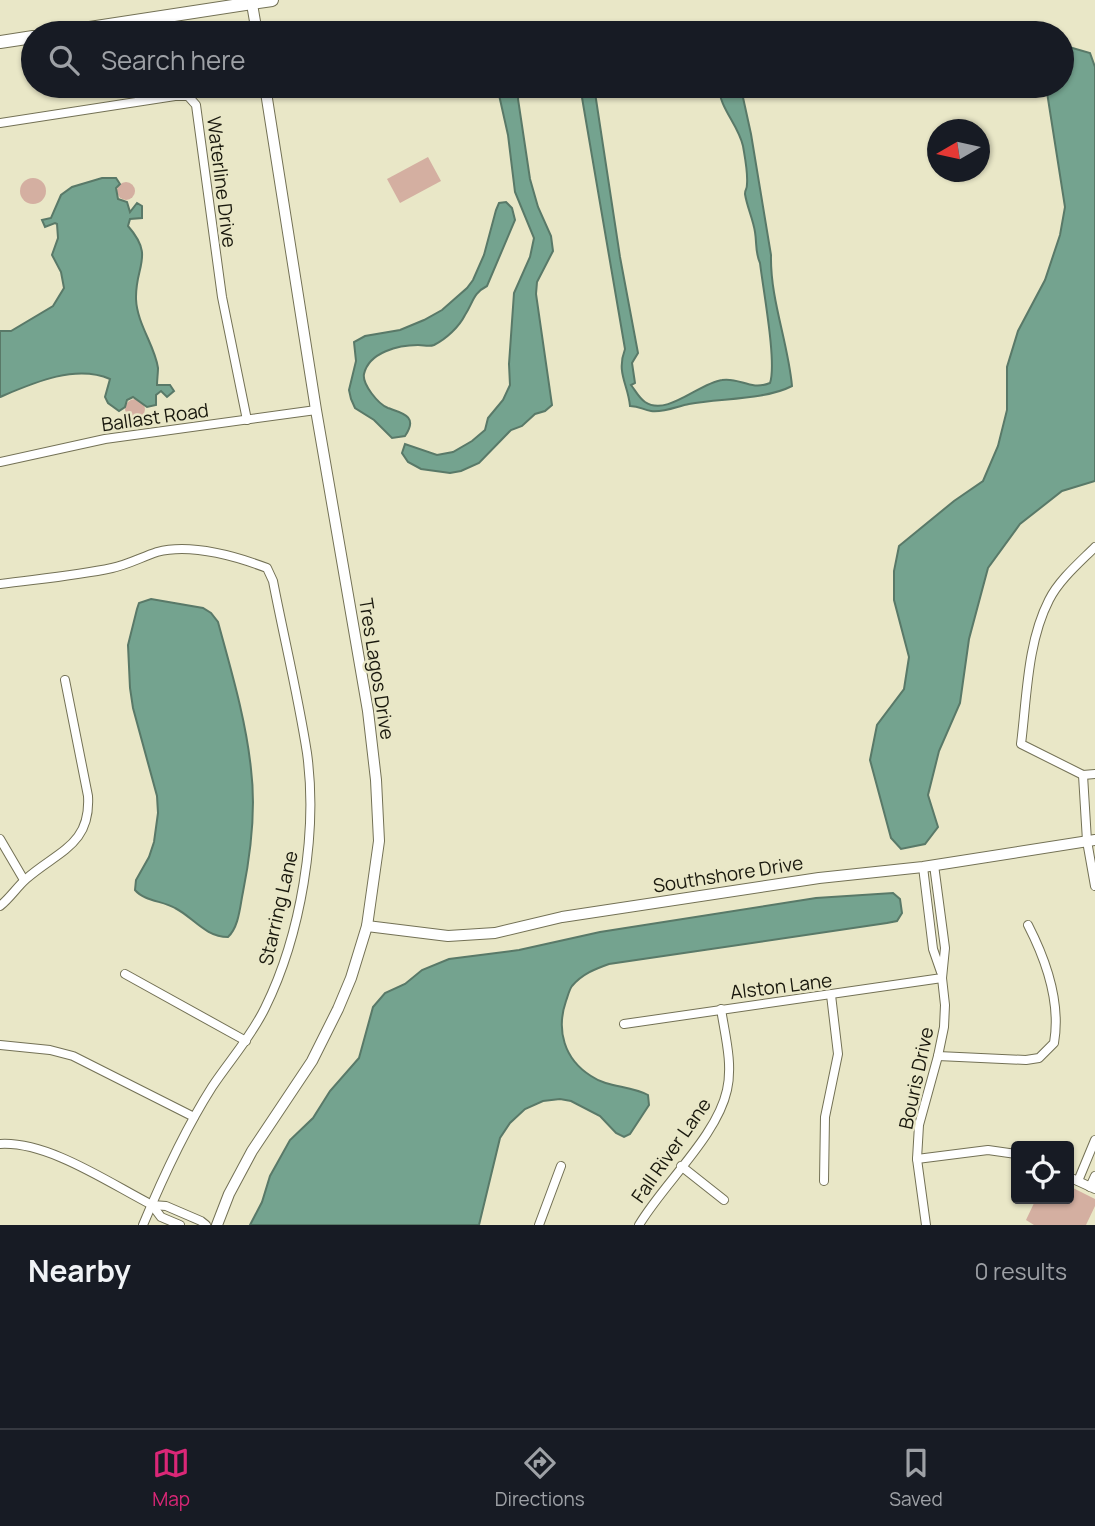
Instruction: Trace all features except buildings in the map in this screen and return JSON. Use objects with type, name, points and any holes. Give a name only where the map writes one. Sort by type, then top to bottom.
[{"type":"main road","points":[[138,21],[272,0]]},
{"type":"main road","points":[[0,42],[21,39]]},
{"type":"street","points":[[252,4],[255,21]]},
{"type":"street","name":"Waterline Drive","points":[[0,123],[162,98]]},
{"type":"street","name":"Waterline Drive","points":[[190,98],[196,105],[222,298],[247,421]]},
{"type":"street","name":"Tres Lagos Drive","points":[[217,1225],[229,1194],[252,1151],[324,1039],[351,978],[367,926],[379,841],[376,780],[368,711],[316,410],[267,98]]},
{"type":"street","name":"Ballast Road","points":[[0,462],[105,439],[316,410]]},
{"type":"street","points":[[1095,547],[1070,572],[1049,599],[1036,635],[1021,744],[1083,775],[1095,774]]},
{"type":"street","name":"Starring Lane","points":[[0,584],[110,569],[159,552],[180,549],[201,551],[267,568],[273,581],[307,754],[310,810],[307,864],[288,948],[268,1001],[246,1041],[194,1116],[143,1225]]},
{"type":"street","points":[[0,906],[24,880],[64,850],[82,832],[89,816],[88,796],[65,680]]},
{"type":"street","points":[[1083,775],[1095,886]]},
{"type":"street","points":[[0,839],[24,880]]},
{"type":"street","name":"Southshore Drive","points":[[367,926],[448,936],[495,933],[589,913],[1091,841]]},
{"type":"street","name":"Bouris Drive","points":[[926,1225],[918,1158],[919,1125],[944,1027],[944,936],[929,866]]},
{"type":"street","name":"Bouris Drive","points":[[929,866],[932,938],[942,978]]},
{"type":"street","points":[[938,1056],[1026,1060],[1039,1058],[1054,1044],[1056,1018],[1050,982],[1043,954],[1028,925]]},
{"type":"street","points":[[932,938],[944,936]]},
{"type":"street","points":[[125,974],[246,1041]]},
{"type":"street","name":"Alston Lane","points":[[624,1024],[942,978]]},
{"type":"street","points":[[824,1181],[825,1117],[838,1054],[831,995]]},
{"type":"street","name":"Fall River Lane","points":[[639,1225],[712,1125],[728,1089],[729,1067],[721,1009]]},
{"type":"street","points":[[0,1045],[50,1050],[74,1056],[194,1116]]},
{"type":"street","points":[[1078,1181],[1092,1154],[1095,1140]]},
{"type":"street","points":[[0,1144],[23,1145],[56,1155],[152,1205],[166,1206],[206,1225]]},
{"type":"street","points":[[918,1158],[988,1150],[1011,1153]]},
{"type":"street","points":[[539,1225],[561,1166]]},
{"type":"street","points":[[681,1166],[724,1200]]},
{"type":"street","points":[[1074,1179],[1093,1188],[1095,1176]]},
{"type":"street","points":[[152,1205],[161,1217],[180,1225]]},
{"type":"shaded area","points":[[1074,48],[1090,53],[1095,67],[1095,481],[1062,491],[1020,524],[988,568],[969,639],[960,703],[939,751],[928,795],[938,827],[925,844],[901,849],[891,838],[870,760],[877,725],[904,689],[909,657],[894,600],[894,571],[899,546],[983,481],[998,446],[1007,410],[1007,367],[1018,331],[1045,280],[1060,235],[1065,207],[1048,98],[1074,98]]},
{"type":"shaded area","points":[[500,98],[518,98],[530,179],[538,207],[551,236],[553,251],[537,282],[536,294],[552,405],[535,414],[522,426],[511,430],[479,463],[450,473],[421,469],[408,462],[402,453],[405,444],[437,455],[453,452],[485,430],[488,418],[503,400],[510,385],[514,293],[530,257],[534,238],[515,192],[508,135]]},
{"type":"shaded area","points":[[582,98],[596,98],[638,353],[632,363],[635,383],[631,385],[645,402],[663,405],[722,380],[751,385],[770,383],[772,359],[769,325],[755,232],[745,194],[745,155],[741,138],[721,98],[743,98],[771,255],[773,288],[792,386],[769,394],[651,411],[630,406],[622,372],[625,349]]},
{"type":"shaded area","points":[[428,157],[441,181],[400,203],[387,179]]},
{"type":"shaded area","points":[[33,178],[42,182],[46,191],[42,200],[33,204],[24,200],[20,191],[24,182]]},
{"type":"shaded area","points":[[102,178],[116,178],[120,184],[116,188],[118,199],[127,202],[130,212],[137,203],[142,206],[142,218],[130,219],[128,226],[136,237],[142,254],[136,287],[137,308],[156,360],[157,385],[170,385],[174,391],[167,397],[161,391],[156,395],[156,405],[147,407],[133,397],[127,400],[125,407],[119,411],[108,403],[105,397],[110,379],[97,375],[69,374],[26,386],[0,397],[0,331],[11,331],[53,306],[64,288],[61,272],[52,255],[58,238],[57,224],[45,227],[42,220],[51,218],[61,195],[72,187]]},
{"type":"shaded area","points":[[126,182],[132,185],[135,191],[132,197],[126,200],[120,197],[117,191],[120,185]]},
{"type":"shaded area","points":[[506,202],[512,208],[515,220],[487,286],[476,295],[456,328],[434,345],[394,348],[378,355],[367,366],[364,378],[372,393],[384,406],[407,416],[409,420],[409,429],[405,436],[392,438],[374,420],[355,408],[351,399],[349,390],[356,361],[354,342],[365,336],[400,330],[424,320],[442,310],[467,288],[484,255],[499,203]]},
{"type":"shaded area","points":[[135,399],[142,402],[145,409],[142,416],[135,419],[128,416],[125,409],[128,402]]},
{"type":"shaded area","points":[[151,599],[203,608],[211,613],[218,622],[242,714],[252,784],[252,830],[239,916],[228,937],[213,934],[175,908],[143,896],[135,890],[136,880],[154,842],[158,813],[157,796],[133,708],[128,645],[139,603]]},
{"type":"shaded area","points":[[893,893],[900,899],[902,913],[897,921],[609,964],[580,978],[570,989],[563,1012],[562,1033],[569,1052],[582,1069],[598,1080],[648,1095],[649,1105],[630,1134],[624,1137],[616,1133],[600,1116],[571,1101],[543,1101],[525,1109],[510,1123],[500,1138],[479,1225],[250,1225],[262,1202],[270,1176],[290,1140],[313,1118],[330,1091],[359,1058],[373,1007],[385,993],[405,984],[422,970],[449,959],[519,950],[600,932],[816,898]]},
{"type":"shaded area","points":[[1074,1188],[1095,1199],[1095,1206],[1086,1225],[1034,1225],[1026,1220],[1034,1204],[1074,1204]]}]
